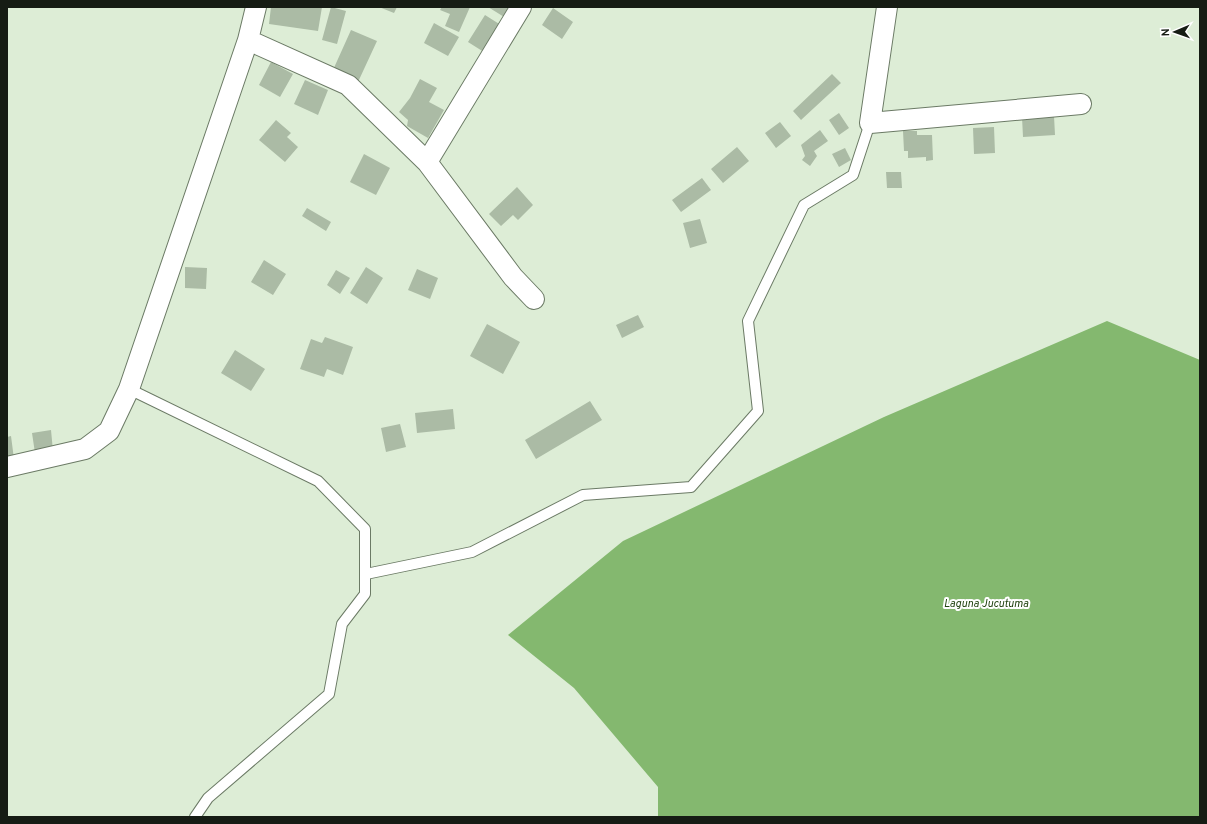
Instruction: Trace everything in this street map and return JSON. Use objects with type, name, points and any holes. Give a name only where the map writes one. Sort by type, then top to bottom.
[{"type":"street","points":[[7,467],[85,449],[109,431],[129,389],[248,40],[256,7]]},
{"type":"street","points":[[427,162],[521,7]]},
{"type":"street","points":[[887,7],[870,123],[1081,104]]},
{"type":"street","points":[[248,40],[348,85],[427,162],[513,277],[534,299]]},
{"type":"lane","points":[[366,574],[472,552],[583,495],[691,487],[758,411],[748,321],[804,205],[853,175],[870,123]]},
{"type":"lane","points":[[129,389],[318,481],[365,529],[365,594],[342,624],[329,694],[208,798],[194,817]]},
{"type":"water","name":"Laguna Jucutuma","points":[[1107,321],[1200,360],[1200,817],[658,817],[658,787],[574,688],[508,635],[623,541],[884,417]]},
{"type":"building","points":[[271,7],[322,7],[318,31],[269,24]]},
{"type":"building","points":[[331,7],[346,11],[337,44],[322,40]]},
{"type":"building","points":[[379,7],[397,7],[394,13]]},
{"type":"building","points":[[442,7],[470,7],[459,32],[445,26],[450,14],[440,10]]},
{"type":"building","points":[[488,7],[516,7],[509,20]]},
{"type":"building","points":[[553,8],[573,22],[562,39],[542,25]]},
{"type":"building","points":[[485,15],[504,27],[487,54],[468,42]]},
{"type":"building","points":[[434,23],[459,37],[448,56],[424,43]]},
{"type":"building","points":[[351,30],[377,41],[358,82],[333,70]]},
{"type":"building","points":[[271,62],[293,74],[280,97],[259,85]]},
{"type":"building","points":[[832,74],[841,83],[801,120],[793,111]]},
{"type":"building","points":[[420,79],[437,88],[429,102],[444,110],[428,138],[407,126],[408,120],[399,112],[410,98]]},
{"type":"building","points":[[305,80],[328,90],[318,115],[294,104]]},
{"type":"building","points":[[839,113],[849,128],[839,135],[829,120]]},
{"type":"building","points":[[1054,116],[1055,135],[1023,137],[1022,117]]},
{"type":"building","points":[[276,120],[291,133],[287,137],[298,147],[285,162],[259,140]]},
{"type":"building","points":[[780,122],[791,136],[776,148],[765,133]]},
{"type":"building","points":[[994,127],[995,153],[974,154],[973,128]]},
{"type":"building","points":[[820,130],[828,141],[814,151],[817,156],[810,166],[802,160],[805,156],[801,145]]},
{"type":"building","points":[[903,131],[917,131],[917,135],[932,135],[933,160],[926,161],[926,157],[908,158],[908,151],[904,151]]},
{"type":"building","points":[[737,147],[749,161],[723,183],[711,169]]},
{"type":"building","points":[[845,148],[851,160],[839,167],[832,154]]},
{"type":"building","points":[[364,154],[390,168],[376,195],[350,182]]},
{"type":"building","points":[[886,172],[901,172],[902,188],[887,188]]},
{"type":"building","points":[[702,178],[711,190],[681,212],[672,200]]},
{"type":"building","points":[[517,187],[533,205],[518,220],[513,215],[501,226],[489,214]]},
{"type":"building","points":[[307,208],[331,222],[326,231],[302,216]]},
{"type":"building","points":[[700,219],[707,243],[690,248],[683,223]]},
{"type":"building","points":[[264,260],[286,274],[273,295],[251,282]]},
{"type":"building","points":[[185,267],[207,268],[206,289],[185,288]]},
{"type":"building","points":[[366,267],[383,278],[367,304],[350,293]]},
{"type":"building","points":[[417,269],[438,278],[430,299],[408,290]]},
{"type":"building","points":[[336,270],[350,278],[340,294],[327,285]]},
{"type":"building","points":[[638,315],[644,327],[622,338],[616,325]]},
{"type":"building","points":[[487,324],[520,342],[503,374],[470,356]]},
{"type":"building","points":[[325,337],[353,347],[343,375],[327,369],[324,377],[300,369],[311,339],[322,343]]},
{"type":"building","points":[[235,350],[265,369],[251,391],[221,373]]},
{"type":"building","points":[[590,401],[602,420],[536,459],[525,440]]},
{"type":"building","points":[[453,409],[455,429],[417,433],[415,413]]},
{"type":"building","points":[[400,424],[406,447],[386,452],[381,428]]},
{"type":"building","points":[[51,430],[53,451],[35,453],[32,433]]},
{"type":"building","points":[[11,436],[14,459],[7,460],[7,437]]}]
